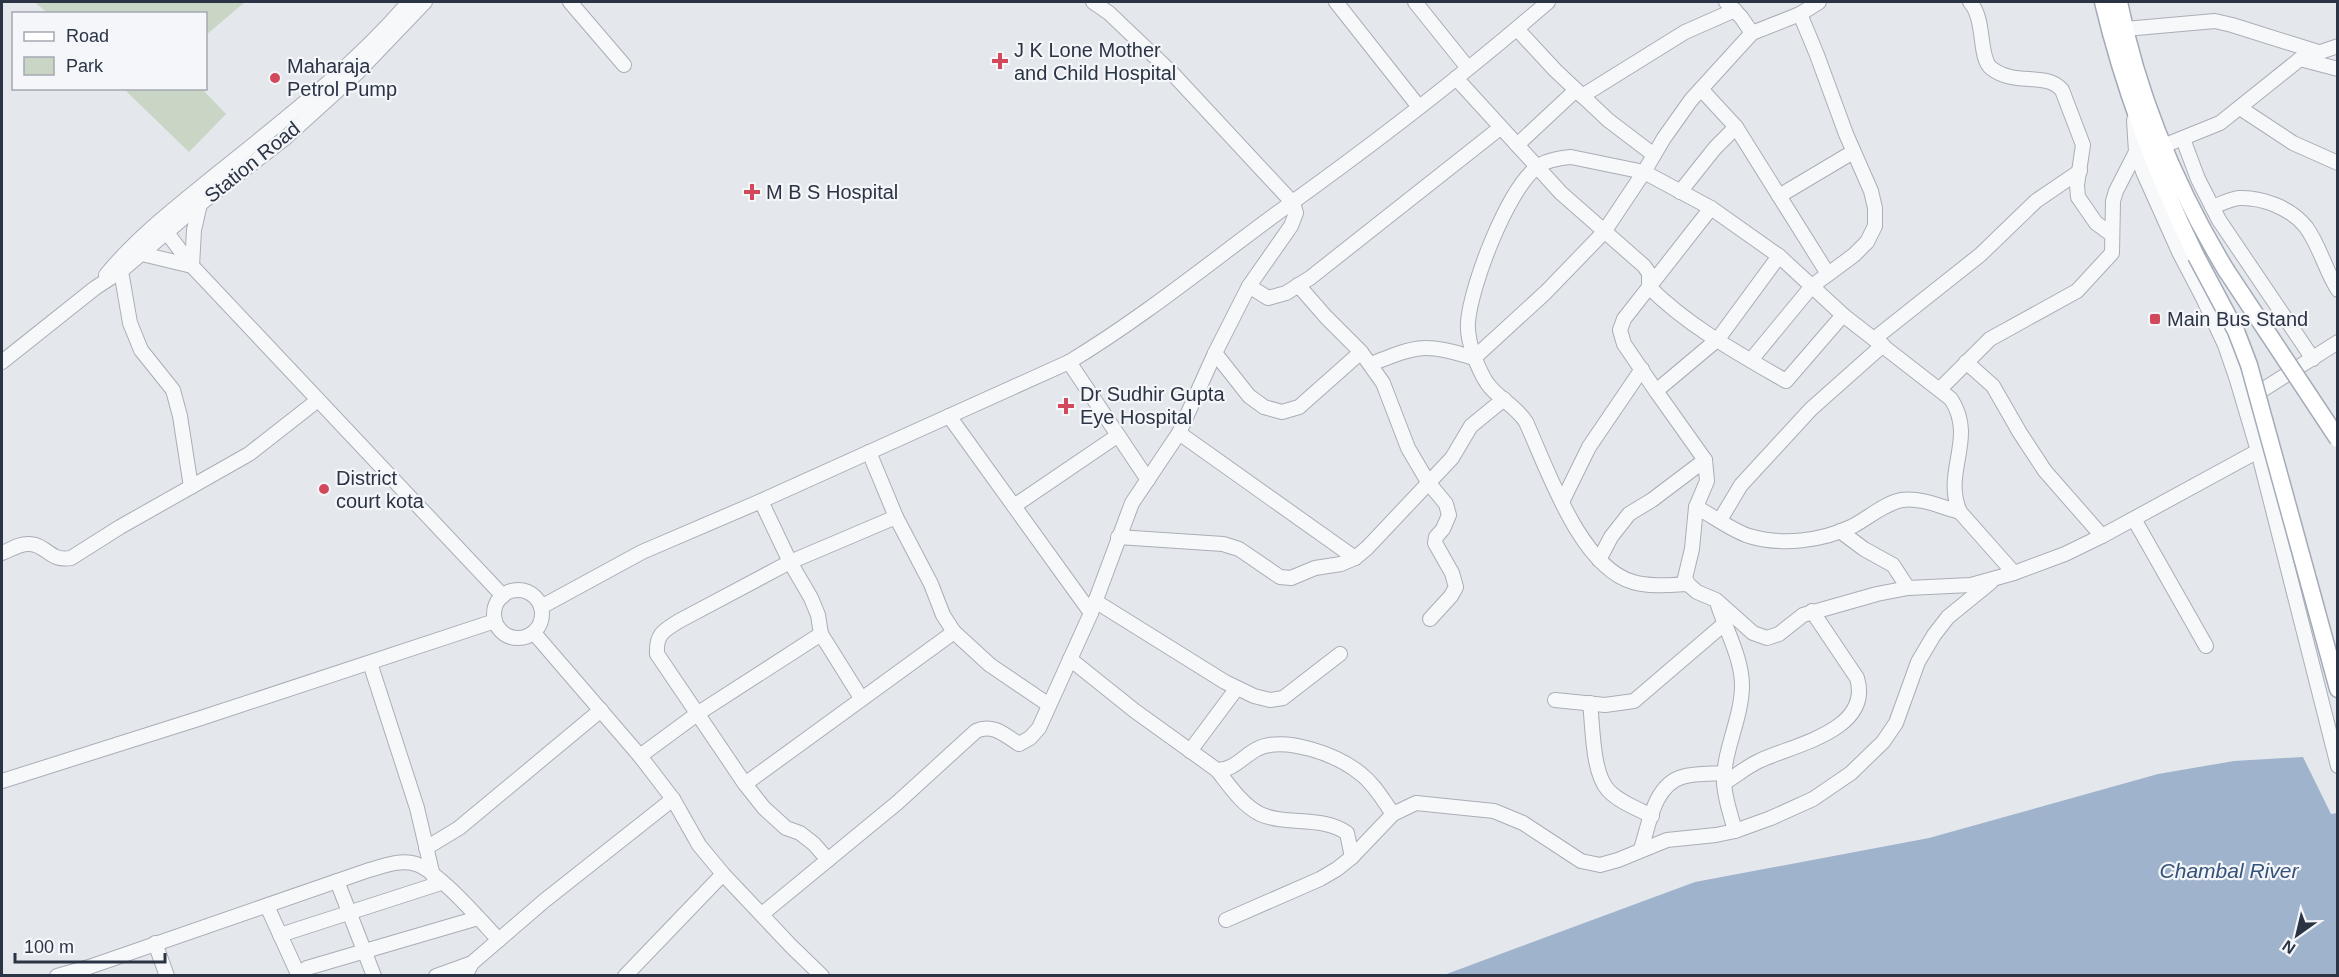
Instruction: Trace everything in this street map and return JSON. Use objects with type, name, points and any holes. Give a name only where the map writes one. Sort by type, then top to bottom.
[{"type":"main road","points":[[2103,2],[2134,112],[2164,187],[2196,256],[2236,331],[2249,365],[2337,689]]},
{"type":"main road","points":[[2119,2],[2144,93],[2169,165],[2200,227],[2226,270],[2337,439]]},
{"type":"street","name":"Station Road","points":[[95,288],[116,262],[163,227],[355,60],[409,2]]},
{"type":"street","name":"Station Road","points":[[2,362],[142,254],[163,227],[200,204],[284,139],[358,72],[425,2]]},
{"type":"street","points":[[570,2],[624,65]]},
{"type":"street","points":[[762,914],[897,803],[976,731],[984,727],[994,729],[1019,744],[1030,738],[1039,728],[1093,607],[1132,502],[1179,432],[1249,286],[1291,226],[1296,213],[1293,203],[1173,74],[1109,12],[1093,2]]},
{"type":"street","points":[[1336,2],[1419,107]]},
{"type":"street","points":[[1415,2],[1468,69]]},
{"type":"street","points":[[542,607],[642,552],[1069,362],[1148,311],[1293,203],[1468,69],[1548,2]]},
{"type":"street","points":[[1474,358],[1546,292],[1604,232],[1664,138],[1701,89],[1752,33],[1800,14],[1819,2]]},
{"type":"street","points":[[1970,2],[1979,15],[1985,58],[1989,67],[2019,80],[2047,80],[2056,83],[2061,90],[2083,146],[2078,198],[2091,217],[2111,234]]},
{"type":"street","points":[[1517,145],[1579,93],[1731,6],[1752,33]]},
{"type":"street","points":[[1751,360],[1812,286],[1867,242],[1875,226],[1875,208],[1871,191],[1853,152],[1800,14]]},
{"type":"street","points":[[2125,29],[2215,21],[2232,24],[2318,52]]},
{"type":"street","points":[[1517,29],[1608,120],[1654,154]]},
{"type":"street","points":[[2163,146],[2220,123],[2301,59],[2337,46]]},
{"type":"street","points":[[2301,59],[2337,69]]},
{"type":"street","points":[[1456,78],[1561,193],[1644,266],[1649,273],[1649,287],[1664,303],[1751,360],[1786,381],[1843,315]]},
{"type":"street","points":[[1701,89],[1736,127],[1828,274]]},
{"type":"street","points":[[2240,108],[2294,143],[2337,163]]},
{"type":"street","points":[[2134,112],[2136,152],[2144,174],[2174,242],[2225,345],[2244,402],[2337,766]]},
{"type":"street","points":[[1680,192],[1715,148],[1736,127]]},
{"type":"street","points":[[1249,286],[1268,298],[1280,296],[1298,285],[1500,128]]},
{"type":"street","points":[[2183,139],[2198,179],[2212,207],[2241,255],[2313,358]]},
{"type":"street","points":[[1779,196],[1853,152]]},
{"type":"street","points":[[1940,389],[1990,339],[2077,291],[2112,253],[2113,201],[2136,152]]},
{"type":"street","points":[[1688,584],[1653,585],[1631,582],[1590,551],[1562,502],[1526,422],[1518,409],[1487,385],[1474,358],[1468,326],[1470,310],[1497,227],[1519,187],[1537,167],[1560,158],[1571,158],[1644,172],[1711,208],[1779,256],[1843,315],[1951,399],[1960,412],[1961,443],[1953,487],[1955,499],[1960,512],[2014,573]]},
{"type":"street","points":[[1720,520],[1742,485],[1811,409],[1879,342],[1980,255],[2036,201],[2080,171]]},
{"type":"street","points":[[2212,207],[2238,198],[2260,200],[2278,206],[2305,227],[2337,290]]},
{"type":"street","points":[[192,266],[194,230],[200,204]]},
{"type":"street","points":[[1711,208],[1624,319],[1620,330],[1624,344],[1705,460],[1707,481],[1696,507],[1694,540],[1685,578],[1697,592],[1716,600],[1753,633],[1767,638],[1779,634],[1803,615],[1812,611],[1877,594],[1908,588],[1971,585],[2014,573],[2065,554],[2102,536],[2258,451]]},
{"type":"street","points":[[163,227],[192,266],[503,596]]},
{"type":"street","points":[[142,254],[192,266]]},
{"type":"street","points":[[1656,391],[1718,339],[1779,256]]},
{"type":"street","points":[[121,271],[124,298],[141,350],[173,390],[180,416],[191,487]]},
{"type":"street","points":[[1298,285],[1371,364],[1383,383],[1408,448],[1428,482],[1446,504],[1449,515],[1435,543],[1452,573],[1456,587],[1430,619]]},
{"type":"street","points":[[2244,402],[2337,342]]},
{"type":"street","points":[[1371,364],[1406,350],[1424,346],[1439,347],[1474,358]]},
{"type":"street","points":[[1215,353],[1249,396],[1264,407],[1282,412],[1299,407],[1361,352]]},
{"type":"street","points":[[1069,362],[1148,480]]},
{"type":"street","points":[[1966,362],[1993,386],[2045,471],[2067,493],[2102,536]]},
{"type":"street","points":[[1562,502],[1589,447],[1642,369]]},
{"type":"street","points":[[1118,537],[1224,544],[1239,549],[1280,577],[1297,576],[1315,568],[1341,564],[1355,558],[1367,548],[1404,511],[1452,458],[1471,426],[1504,399]]},
{"type":"street","points":[[2,553],[30,544],[62,560],[71,558],[249,454],[318,400]]},
{"type":"street","points":[[949,416],[1014,506],[1093,607],[1237,688],[1270,700],[1283,698],[1340,654]]},
{"type":"street","points":[[1179,432],[1355,558]]},
{"type":"street","points":[[1014,506],[1117,436]]},
{"type":"street","points":[[869,452],[896,517],[931,584],[943,615],[954,632],[990,665],[1049,705]]},
{"type":"street","points":[[1599,560],[1611,537],[1629,514],[1652,500],[1705,460]]},
{"type":"street","points":[[1696,507],[1747,535],[1765,540],[1790,542],[1829,536],[1901,500],[1918,500],[1960,512]]},
{"type":"street","points":[[761,501],[790,562],[811,598],[818,615],[821,634],[861,698]]},
{"type":"street","points":[[828,860],[800,833],[786,828],[772,816],[745,784],[657,654],[657,642],[662,632],[790,562],[896,517]]},
{"type":"street","points":[[2133,519],[2206,646]]},
{"type":"street","points":[[1840,531],[1864,549],[1893,565],[1908,588]]},
{"type":"street","points":[[1226,920],[1320,879],[1352,857],[1393,814],[1416,803],[1494,811],[1523,824],[1581,861],[1600,865],[1667,840],[1735,831],[1771,818],[1813,799],[1851,773],[1872,754],[1896,723],[1914,670],[1934,635],[1948,617],[1992,580]]},
{"type":"street","points":[[521,590],[537,599],[542,607],[542,616],[540,626],[534,633],[516,638],[500,630],[495,621],[495,612],[497,603],[503,596],[511,591],[521,590]]},
{"type":"street","points":[[1716,600],[1737,660],[1742,683],[1741,701],[1724,778],[1735,831]]},
{"type":"street","points":[[1641,849],[1659,796],[1672,782],[1683,777],[1724,778],[1760,760],[1816,740],[1843,722],[1860,700],[1861,690],[1857,678],[1812,611]]},
{"type":"street","points":[[2,781],[495,621]]},
{"type":"street","points":[[1555,700],[1590,704],[1622,704],[1634,701],[1725,624]]},
{"type":"street","points":[[745,784],[954,632]]},
{"type":"street","points":[[534,633],[640,756],[673,799],[699,845],[723,874],[791,946],[822,975]]},
{"type":"street","points":[[640,756],[697,714],[821,634]]},
{"type":"street","points":[[1070,659],[1217,770],[1245,804],[1260,814],[1340,828],[1347,833],[1352,857]]},
{"type":"street","points":[[370,663],[417,808],[426,848],[437,879]]},
{"type":"street","points":[[1190,751],[1237,688]]},
{"type":"street","points":[[1590,704],[1596,758],[1602,782],[1619,799],[1652,816]]},
{"type":"street","points":[[426,848],[459,828],[601,710]]},
{"type":"street","points":[[1217,770],[1227,770],[1258,748],[1279,745],[1313,749],[1347,764],[1363,775],[1393,814]]},
{"type":"street","points":[[436,975],[469,969],[544,901],[673,799]]},
{"type":"street","points":[[57,975],[90,971],[155,944],[398,862],[416,864],[437,879],[499,940]]},
{"type":"street","points":[[625,975],[723,874]]},
{"type":"street","points":[[280,935],[349,913],[437,879]]},
{"type":"street","points":[[337,881],[374,975]]},
{"type":"street","points":[[267,906],[297,975],[307,969],[478,918]]},
{"type":"street","points":[[155,944],[167,975]]},
{"type":"green space","points":[[35,2],[245,2],[207,34],[207,12],[46,12]]},
{"type":"green space","points":[[125,90],[203,90],[226,114],[189,152]]},
{"type":"water","name":"Chambal River","points":[[2303,757],[2331,814],[2337,813],[2337,975],[1444,975],[1695,882],[1929,838],[2158,774],[2234,761]]},
{"type":"place","name":"J K Lone Mother and Child Hospital","points":[[1000,61]]},
{"type":"place","name":"Maharaja Petrol Pump","points":[[275,78]]},
{"type":"place","name":"M B S Hospital","points":[[752,192]]},
{"type":"place","name":"Main Bus Stand","points":[[2155,319]]},
{"type":"place","name":"Dr Sudhir Gupta Eye Hospital","points":[[1066,406]]},
{"type":"place","name":"District court kota","points":[[324,489]]}]
